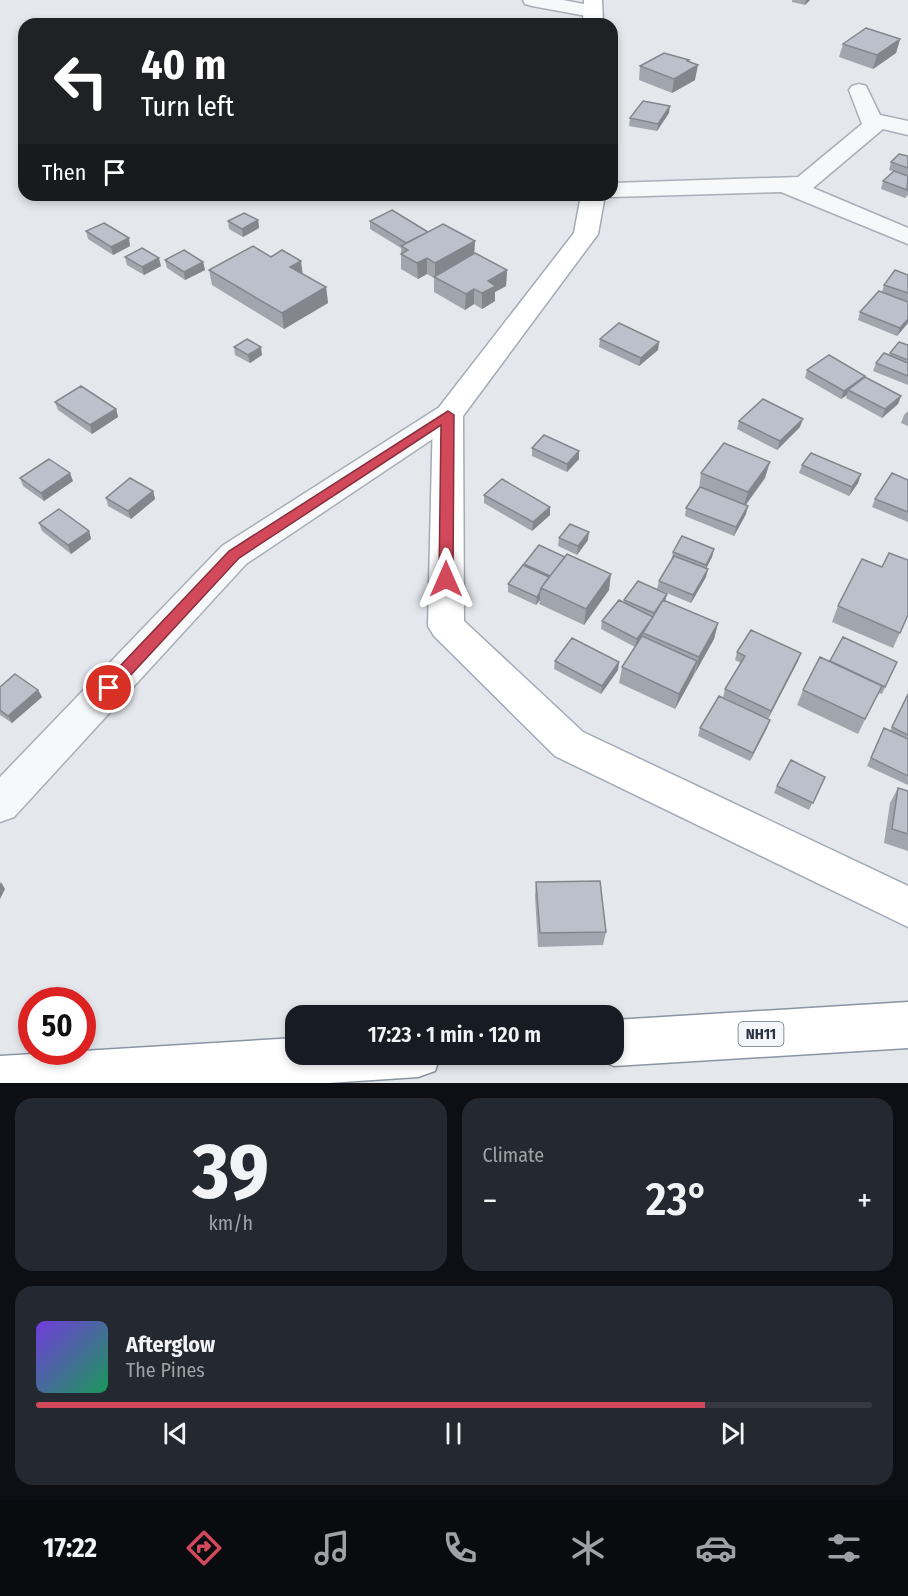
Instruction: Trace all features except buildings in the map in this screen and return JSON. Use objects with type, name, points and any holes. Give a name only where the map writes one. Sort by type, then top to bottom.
[{"type":"main road","points":[[592,201],[585,234],[448,415],[446,626],[569,744],[908,907]]},
{"type":"main road","name":"NH11","points":[[624,1042],[908,1025]]},
{"type":"main road","points":[[0,1080],[285,1062]]},
{"type":"street","points":[[532,0],[593,12]]},
{"type":"street","points":[[618,190],[804,184],[874,126],[859,90]]},
{"type":"street","points":[[871,119],[908,128]]},
{"type":"street","points":[[785,185],[908,237]]},
{"type":"street","points":[[0,804],[234,555],[448,415]]},
{"type":"route","points":[[109,688],[234,555],[448,415],[446,579]]}]
